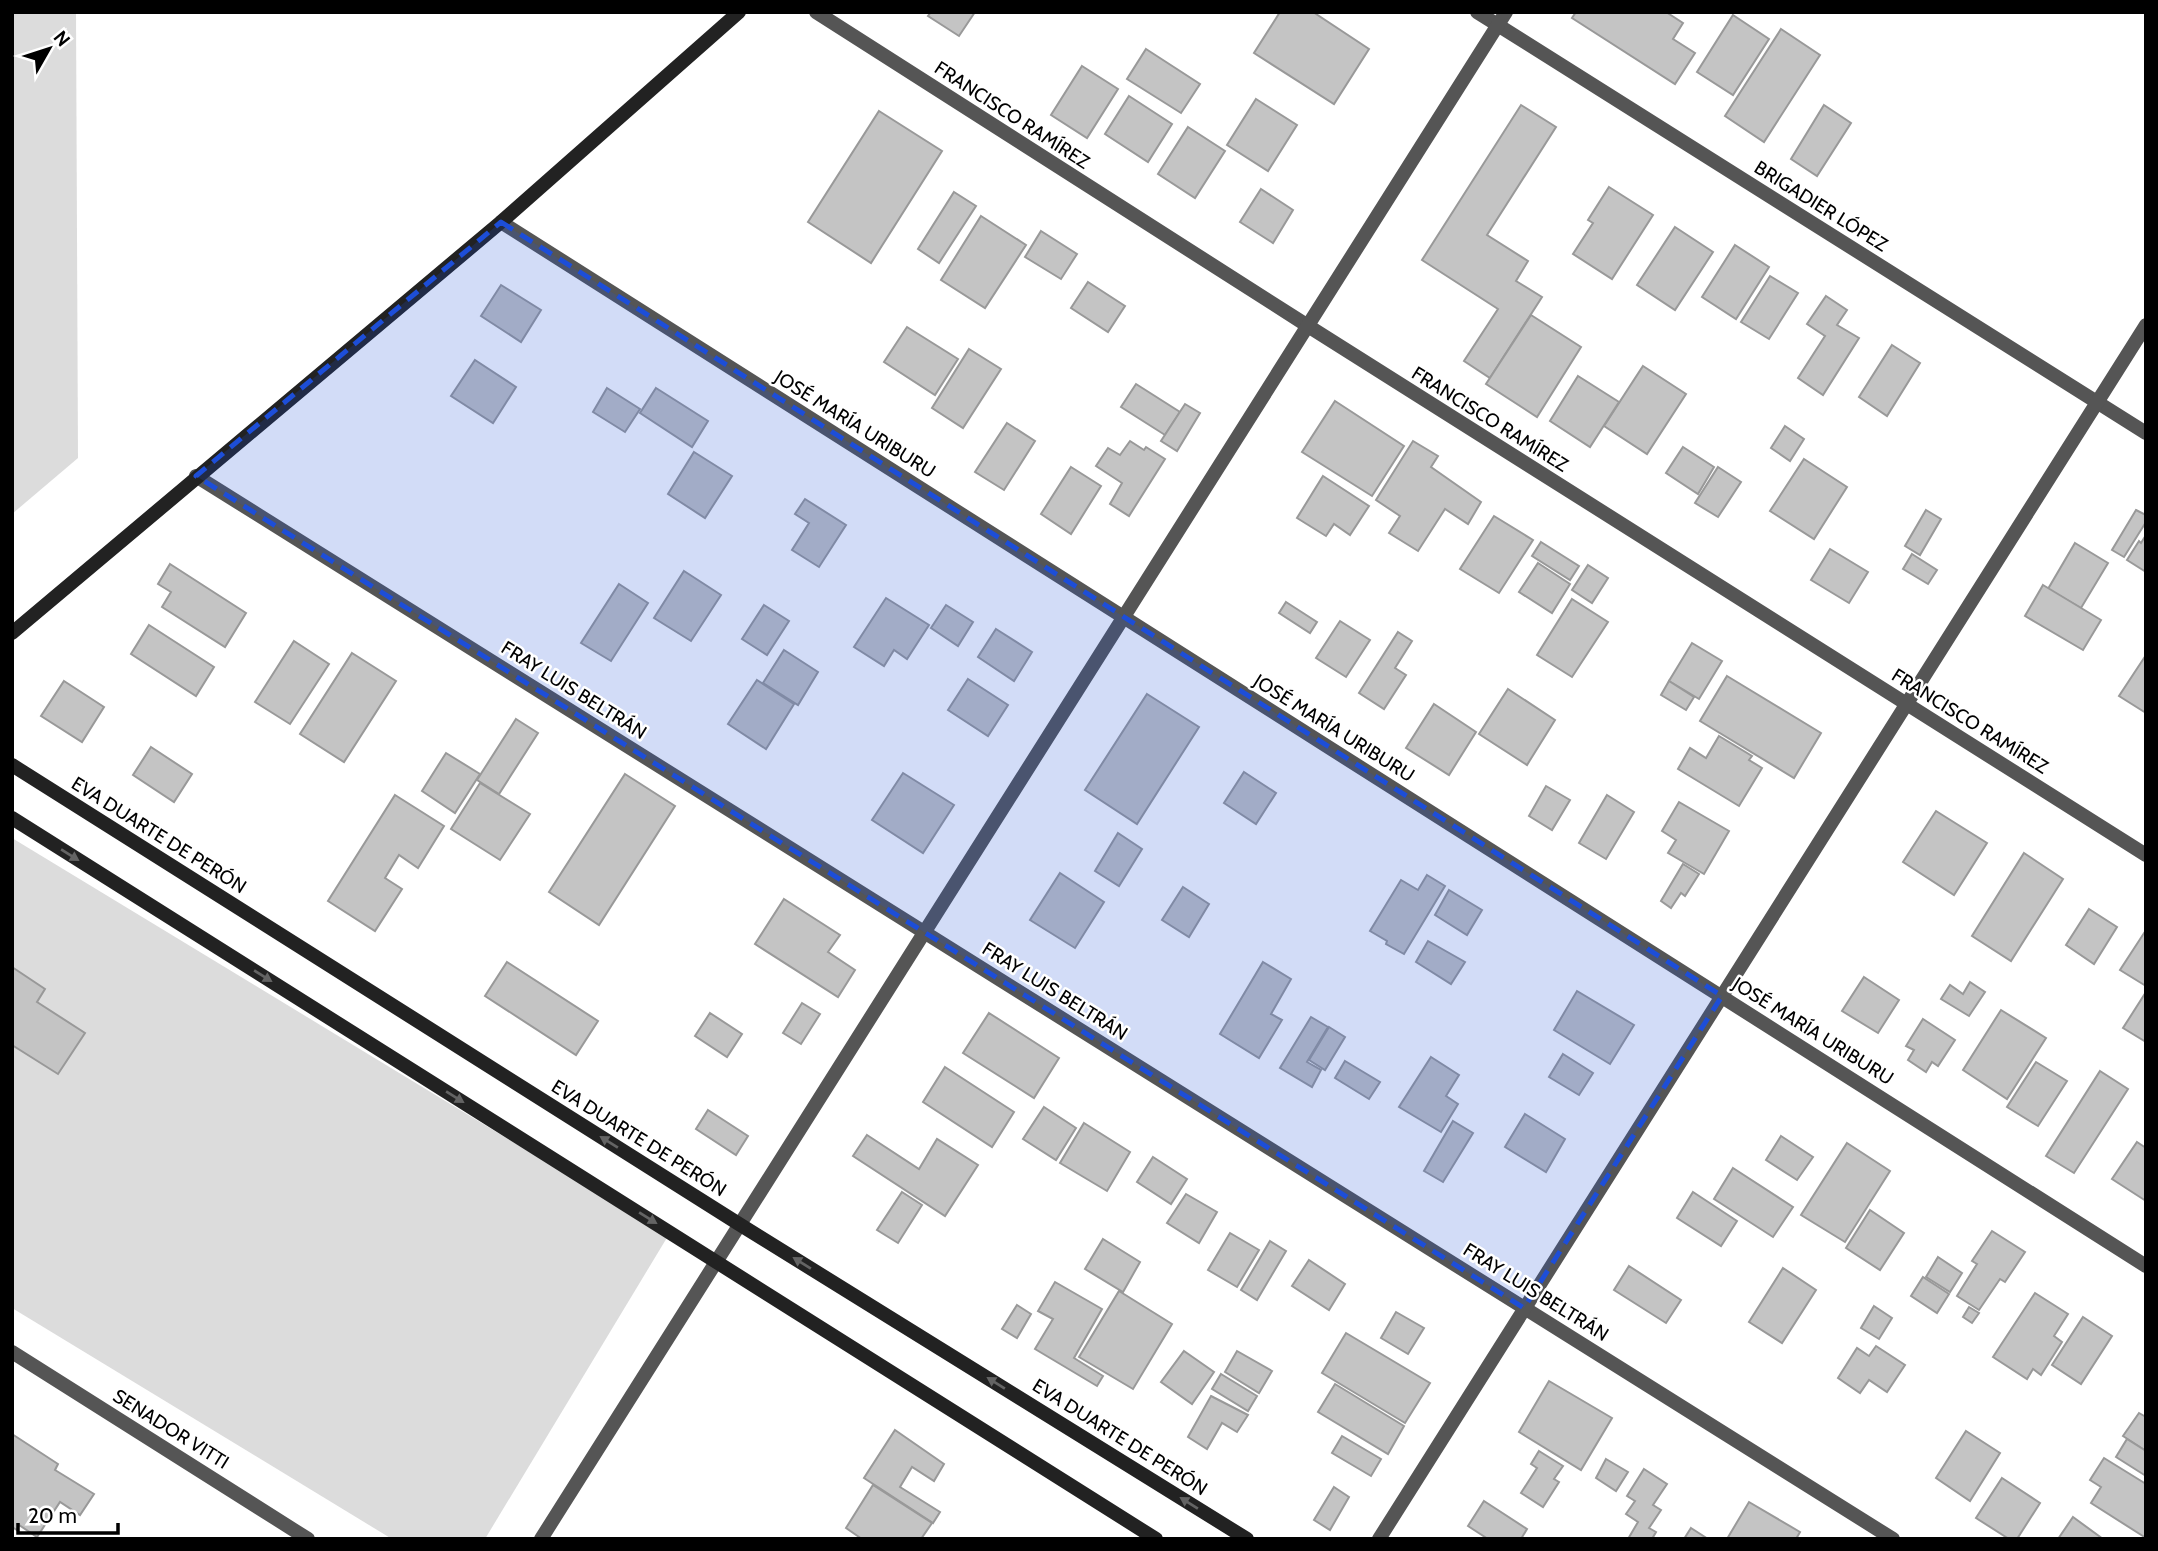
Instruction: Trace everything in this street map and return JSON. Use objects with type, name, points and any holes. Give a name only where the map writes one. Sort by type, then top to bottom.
[{"type":"street","points":[[12,633],[501,222],[739,12]]},
{"type":"street","name":"FRANCISCO RAMÍREZ","points":[[816,12],[2146,855]]},
{"type":"street","name":"BRIGADIER LÓPEZ","points":[[1477,12],[2146,433]]},
{"type":"street","points":[[541,1539],[1506,12]]},
{"type":"street","name":"JOSÉ MARÍA URIBURU","points":[[501,222],[2146,1266]]},
{"type":"street","points":[[1379,1539],[2146,325]]},
{"type":"street","name":"FRAY LUIS BELTRÁN","points":[[196,477],[1893,1539]]},
{"type":"street","name":"EVA DUARTE DE PERÓN","points":[[12,765],[739,1224],[1247,1539]]},
{"type":"street","points":[[12,818],[1156,1539]]},
{"type":"street","name":"SENADOR VITTI","points":[[12,1352],[308,1539]]},
{"type":"highlighted area","points":[[501,222],[1722,996],[1524,1308],[196,476]]},
{"type":"shaded area","points":[[12,12],[76,12],[78,458],[12,514]]},
{"type":"shaded area","points":[[12,838],[668,1236],[485,1539],[392,1539],[12,1308]]},
{"type":"building","points":[[931,12],[975,12],[959,36],[928,16]]},
{"type":"building","points":[[1280,12],[1313,12],[1369,49],[1334,104],[1254,53]]},
{"type":"building","points":[[1576,12],[1666,12],[1683,23],[1673,39],[1695,53],[1675,84],[1572,18]]},
{"type":"building","points":[[1733,15],[1769,39],[1733,95],[1697,72]]},
{"type":"building","points":[[1781,29],[1820,55],[1764,142],[1725,116]]},
{"type":"building","points":[[1146,49],[1200,84],[1181,113],[1127,79]]},
{"type":"building","points":[[1082,66],[1118,89],[1087,138],[1051,115]]},
{"type":"building","points":[[1129,96],[1172,124],[1148,162],[1105,134]]},
{"type":"building","points":[[1256,99],[1297,125],[1268,171],[1227,145]]},
{"type":"building","points":[[1521,105],[1556,127],[1487,235],[1528,261],[1516,281],[1542,297],[1490,378],[1464,361],[1498,309],[1422,260]]},
{"type":"building","points":[[1824,105],[1851,123],[1817,176],[1791,159]]},
{"type":"building","points":[[879,111],[942,151],[871,263],[808,222]]},
{"type":"building","points":[[1188,127],[1225,151],[1195,198],[1158,174]]},
{"type":"building","points":[[1609,187],[1653,215],[1612,279],[1573,254],[1593,223],[1588,220]]},
{"type":"building","points":[[1261,189],[1293,210],[1273,243],[1240,222]]},
{"type":"building","points":[[954,192],[976,206],[939,263],[918,249]]},
{"type":"building","points":[[981,216],[1026,245],[985,308],[941,280]]},
{"type":"building","points":[[1675,227],[1713,252],[1675,310],[1637,285]]},
{"type":"building","points":[[1041,231],[1077,254],[1061,279],[1025,257]]},
{"type":"building","points":[[1735,245],[1769,267],[1736,319],[1702,297]]},
{"type":"building","points":[[1770,276],[1798,293],[1769,339],[1741,322]]},
{"type":"building","points":[[1088,282],[1125,306],[1108,332],[1071,308]]},
{"type":"building","points":[[501,285],[541,310],[521,342],[481,316]]},
{"type":"building","points":[[1826,296],[1847,310],[1837,325],[1859,338],[1823,395],[1798,378],[1825,336],[1807,324]]},
{"type":"building","points":[[1531,315],[1581,347],[1537,417],[1486,384]]},
{"type":"building","points":[[907,327],[958,359],[935,395],[884,362]]},
{"type":"building","points":[[1892,345],[1920,363],[1887,416],[1859,397]]},
{"type":"building","points":[[969,349],[1001,369],[963,428],[932,408]]},
{"type":"building","points":[[475,360],[516,387],[493,423],[451,396]]},
{"type":"building","points":[[1643,366],[1686,394],[1647,454],[1604,426]]},
{"type":"building","points":[[1578,376],[1619,402],[1590,447],[1550,421]]},
{"type":"building","points":[[1136,384],[1180,412],[1165,435],[1121,407]]},
{"type":"building","points":[[607,388],[640,409],[625,432],[593,412]]},
{"type":"building","points":[[656,388],[708,421],[692,447],[640,413]]},
{"type":"building","points":[[1335,401],[1404,446],[1372,496],[1302,452]]},
{"type":"building","points":[[1185,404],[1200,413],[1177,451],[1161,441]]},
{"type":"building","points":[[1007,423],[1035,441],[1004,490],[975,472]]},
{"type":"building","points":[[1785,426],[1804,439],[1790,461],[1771,448]]},
{"type":"building","points":[[1130,441],[1165,459],[1129,516],[1110,504],[1122,483],[1096,466],[1108,448],[1120,455]]},
{"type":"building","points":[[1413,441],[1438,456],[1431,467],[1481,502],[1468,524],[1445,509],[1418,551],[1389,533],[1400,516],[1376,500]]},
{"type":"building","points":[[1683,447],[1714,467],[1698,494],[1666,473]]},
{"type":"building","points":[[694,452],[732,476],[705,518],[668,494]]},
{"type":"building","points":[[1804,459],[1847,487],[1814,539],[1770,511]]},
{"type":"building","points":[[1071,467],[1101,486],[1071,534],[1041,514]]},
{"type":"building","points":[[1718,467],[1741,482],[1718,517],[1695,503]]},
{"type":"building","points":[[1323,476],[1369,506],[1350,535],[1334,524],[1326,536],[1297,518]]},
{"type":"building","points":[[805,499],[846,525],[819,567],[792,550],[809,523],[795,514]]},
{"type":"building","points":[[1926,510],[1941,519],[1920,555],[1905,546]]},
{"type":"building","points":[[2136,510],[2146,515],[2146,522],[2124,557],[2112,550]]},
{"type":"building","points":[[1494,516],[1533,540],[1499,593],[1460,569]]},
{"type":"building","points":[[2146,535],[2146,572],[2127,560]]},
{"type":"building","points":[[1541,542],[1579,566],[1570,580],[1532,556]]},
{"type":"building","points":[[2075,543],[2108,563],[2081,608],[2048,589]]},
{"type":"building","points":[[1830,549],[1868,572],[1849,603],[1811,580]]},
{"type":"building","points":[[1912,554],[1937,570],[1928,584],[1903,569]]},
{"type":"building","points":[[1538,563],[1570,584],[1552,613],[1519,592]]},
{"type":"building","points":[[170,564],[246,613],[225,647],[162,607],[171,592],[158,584]]},
{"type":"building","points":[[1588,565],[1608,578],[1592,603],[1572,590]]},
{"type":"building","points":[[684,571],[721,595],[691,641],[654,618]]},
{"type":"building","points":[[619,584],[648,603],[611,661],[581,643]]},
{"type":"building","points":[[2043,585],[2101,620],[2083,650],[2025,616]]},
{"type":"building","points":[[886,598],[929,625],[907,659],[894,650],[884,666],[854,647]]},
{"type":"building","points":[[1572,599],[1608,622],[1572,677],[1537,655]]},
{"type":"building","points":[[1286,602],[1317,622],[1310,633],[1279,613]]},
{"type":"building","points":[[764,605],[789,621],[767,655],[742,639]]},
{"type":"building","points":[[946,605],[973,622],[958,646],[931,628]]},
{"type":"building","points":[[1340,621],[1370,640],[1346,677],[1316,658]]},
{"type":"building","points":[[149,625],[214,667],[196,696],[131,654]]},
{"type":"building","points":[[996,629],[1032,652],[1014,681],[978,657]]},
{"type":"building","points":[[1398,632],[1412,641],[1395,668],[1406,675],[1384,709],[1359,693]]},
{"type":"building","points":[[294,641],[329,664],[290,724],[255,702]]},
{"type":"building","points":[[1692,643],[1722,661],[1699,699],[1669,681]]},
{"type":"building","points":[[784,650],[818,672],[798,705],[763,683]]},
{"type":"building","points":[[352,653],[396,681],[344,762],[300,734]]},
{"type":"building","points":[[2146,655],[2146,713],[2119,696]]},
{"type":"building","points":[[1727,676],[1821,733],[1794,778],[1700,721]]},
{"type":"building","points":[[968,679],[1008,705],[988,736],[948,710]]},
{"type":"building","points":[[757,680],[794,704],[766,749],[728,724]]},
{"type":"building","points":[[64,681],[104,707],[82,742],[41,716]]},
{"type":"building","points":[[1669,681],[1694,697],[1686,710],[1661,695]]},
{"type":"building","points":[[1508,689],[1555,720],[1527,765],[1479,734]]},
{"type":"building","points":[[1147,694],[1199,727],[1137,824],[1085,790]]},
{"type":"building","points":[[1434,704],[1476,732],[1449,775],[1406,748]]},
{"type":"building","points":[[516,719],[538,733],[499,794],[477,780]]},
{"type":"building","points":[[1719,736],[1752,756],[1749,760],[1762,768],[1739,806],[1678,769],[1690,748],[1706,758]]},
{"type":"building","points":[[151,747],[192,774],[174,802],[133,775]]},
{"type":"building","points":[[446,753],[480,774],[455,813],[422,791]]},
{"type":"building","points":[[1244,772],[1276,793],[1256,824],[1224,803]]},
{"type":"building","points":[[903,773],[954,805],[923,853],[872,820]]},
{"type":"building","points":[[625,774],[675,806],[599,925],[549,892]]},
{"type":"building","points":[[480,783],[530,814],[500,860],[451,829]]},
{"type":"building","points":[[1546,786],[1570,800],[1552,830],[1529,816]]},
{"type":"building","points":[[395,795],[444,826],[418,868],[399,855],[385,878],[402,889],[375,931],[328,901]]},
{"type":"building","points":[[1607,795],[1634,812],[1606,859],[1579,843]]},
{"type":"building","points":[[1679,802],[1729,831],[1704,874],[1668,853],[1676,840],[1662,831]]},
{"type":"building","points":[[1936,811],[1987,843],[1954,895],[1903,862]]},
{"type":"building","points":[[1118,833],[1142,849],[1119,886],[1095,871]]},
{"type":"building","points":[[2024,853],[2063,879],[2011,961],[1972,936]]},
{"type":"building","points":[[1683,864],[1699,874],[1685,896],[1681,893],[1671,908],[1661,901]]},
{"type":"building","points":[[1060,873],[1104,902],[1075,948],[1030,920]]},
{"type":"building","points":[[1427,875],[1445,886],[1404,954],[1370,931],[1401,880],[1418,890]]},
{"type":"building","points":[[1183,887],[1209,904],[1189,937],[1162,920]]},
{"type":"building","points":[[1449,890],[1482,910],[1467,935],[1435,915]]},
{"type":"building","points":[[784,899],[840,935],[828,952],[855,970],[838,997],[755,944]]},
{"type":"building","points":[[2089,909],[2117,927],[2094,964],[2066,945]]},
{"type":"building","points":[[2146,930],[2146,986],[2120,970]]},
{"type":"building","points":[[1428,941],[1465,962],[1451,984],[1416,962]]},
{"type":"building","points":[[507,962],[598,1021],[576,1055],[485,996]]},
{"type":"building","points":[[1263,962],[1291,979],[1271,1014],[1282,1020],[1259,1058],[1220,1034]]},
{"type":"building","points":[[12,967],[45,989],[37,1002],[85,1033],[58,1074],[12,1045]]},
{"type":"building","points":[[1864,977],[1899,1000],[1878,1033],[1842,1011]]},
{"type":"building","points":[[1970,982],[1985,992],[1969,1016],[1941,999],[1950,985],[1963,994]]},
{"type":"building","points":[[1577,991],[1634,1025],[1610,1064],[1554,1030]]},
{"type":"building","points":[[2146,992],[2146,1042],[2123,1028]]},
{"type":"building","points":[[802,1003],[820,1014],[801,1044],[783,1033]]},
{"type":"building","points":[[2001,1010],[2046,1038],[2007,1099],[1963,1070]]},
{"type":"building","points":[[710,1013],[742,1034],[727,1057],[695,1036]]},
{"type":"building","points":[[989,1013],[1059,1058],[1034,1098],[963,1053]]},
{"type":"building","points":[[1311,1017],[1328,1027],[1307,1062],[1321,1070],[1312,1087],[1280,1068]]},
{"type":"building","points":[[1923,1019],[1955,1040],[1938,1066],[1932,1062],[1926,1072],[1908,1060],[1914,1050],[1906,1046]]},
{"type":"building","points":[[1329,1027],[1345,1037],[1325,1070],[1309,1060]]},
{"type":"building","points":[[1563,1054],[1593,1073],[1579,1095],[1549,1077]]},
{"type":"building","points":[[1431,1057],[1459,1075],[1446,1096],[1458,1104],[1441,1132],[1399,1107]]},
{"type":"building","points":[[1345,1061],[1380,1082],[1369,1099],[1335,1078]]},
{"type":"building","points":[[2036,1062],[2067,1081],[2038,1126],[2007,1107]]},
{"type":"building","points":[[945,1067],[1014,1112],[992,1147],[923,1102]]},
{"type":"building","points":[[2100,1071],[2128,1089],[2074,1173],[2046,1156]]},
{"type":"building","points":[[1044,1107],[1076,1128],[1056,1160],[1023,1139]]},
{"type":"building","points":[[708,1110],[748,1136],[736,1155],[696,1129]]},
{"type":"building","points":[[1525,1114],[1565,1139],[1546,1172],[1505,1147]]},
{"type":"building","points":[[1453,1121],[1473,1133],[1443,1182],[1424,1171]]},
{"type":"building","points":[[1084,1123],[1130,1152],[1107,1191],[1060,1163]]},
{"type":"building","points":[[867,1135],[919,1169],[937,1139],[978,1165],[945,1216],[853,1156]]},
{"type":"building","points":[[1781,1136],[1813,1157],[1797,1180],[1766,1160]]},
{"type":"building","points":[[2137,1142],[2146,1148],[2146,1201],[2112,1179]]},
{"type":"building","points":[[1847,1143],[1890,1171],[1845,1242],[1801,1215]]},
{"type":"building","points":[[1153,1157],[1187,1179],[1171,1204],[1137,1182]]},
{"type":"building","points":[[1733,1168],[1793,1207],[1773,1237],[1714,1199]]},
{"type":"building","points":[[902,1192],[922,1205],[898,1243],[877,1230]]},
{"type":"building","points":[[1693,1192],[1737,1221],[1721,1246],[1677,1218]]},
{"type":"building","points":[[1186,1194],[1217,1212],[1199,1243],[1167,1223]]},
{"type":"building","points":[[1870,1210],[1904,1233],[1880,1270],[1846,1248]]},
{"type":"building","points":[[1992,1231],[2025,1252],[2005,1282],[2000,1279],[1979,1310],[1957,1296],[1977,1264],[1972,1261]]},
{"type":"building","points":[[1230,1233],[1259,1250],[1237,1287],[1208,1270]]},
{"type":"building","points":[[1103,1239],[1140,1262],[1123,1292],[1085,1269]]},
{"type":"building","points":[[1270,1241],[1286,1251],[1257,1300],[1241,1290]]},
{"type":"building","points":[[1938,1257],[1962,1273],[1950,1292],[1926,1277]]},
{"type":"building","points":[[1309,1260],[1345,1284],[1329,1310],[1292,1286]]},
{"type":"building","points":[[1629,1266],[1681,1300],[1666,1323],[1614,1290]]},
{"type":"building","points":[[1783,1268],[1816,1290],[1782,1343],[1749,1322]]},
{"type":"building","points":[[1923,1277],[1949,1294],[1937,1313],[1911,1296]]},
{"type":"building","points":[[1055,1282],[1102,1309],[1074,1358],[1103,1376],[1097,1386],[1035,1349],[1053,1319],[1038,1311]]},
{"type":"building","points":[[1119,1291],[1172,1324],[1133,1389],[1079,1357]]},
{"type":"building","points":[[2035,1293],[2068,1314],[2054,1336],[2062,1342],[2041,1375],[2033,1369],[2027,1379],[1993,1357]]},
{"type":"building","points":[[1017,1305],[1031,1314],[1017,1338],[1002,1329]]},
{"type":"building","points":[[1874,1306],[1892,1318],[1879,1339],[1861,1328]]},
{"type":"building","points":[[1969,1307],[1979,1313],[1972,1323],[1963,1317]]},
{"type":"building","points":[[1396,1312],[1424,1328],[1408,1354],[1381,1338]]},
{"type":"building","points":[[2083,1317],[2112,1336],[2081,1384],[2052,1365]]},
{"type":"building","points":[[1346,1333],[1430,1383],[1405,1423],[1322,1373]]},
{"type":"building","points":[[1876,1346],[1905,1365],[1887,1392],[1869,1380],[1860,1393],[1838,1378],[1857,1348],[1869,1356]]},
{"type":"building","points":[[1184,1351],[1214,1372],[1192,1404],[1161,1382]]},
{"type":"building","points":[[1237,1351],[1272,1371],[1259,1393],[1225,1372]]},
{"type":"building","points":[[1221,1374],[1257,1396],[1248,1411],[1212,1389]]},
{"type":"building","points":[[1549,1381],[1612,1418],[1581,1470],[1519,1432]]},
{"type":"building","points":[[1335,1384],[1404,1426],[1388,1454],[1318,1412]]},
{"type":"building","points":[[1211,1396],[1248,1415],[1237,1432],[1222,1423],[1207,1449],[1188,1437]]},
{"type":"building","points":[[2139,1413],[2146,1417],[2146,1451],[2123,1436]]},
{"type":"building","points":[[895,1430],[944,1464],[934,1481],[912,1467],[900,1487],[940,1512],[933,1523],[864,1478]]},
{"type":"building","points":[[1966,1431],[2000,1453],[1970,1501],[1936,1478]]},
{"type":"building","points":[[12,1434],[58,1464],[55,1470],[94,1494],[80,1515],[60,1502],[37,1537],[19,1525],[17,1530],[12,1527]]},
{"type":"building","points":[[1342,1436],[1381,1459],[1371,1476],[1332,1453]]},
{"type":"building","points":[[2127,1439],[2146,1451],[2146,1476],[2116,1457]]},
{"type":"building","points":[[1539,1451],[1563,1466],[1554,1479],[1559,1482],[1543,1507],[1521,1493],[1537,1468],[1531,1464]]},
{"type":"building","points":[[2104,1458],[2146,1484],[2146,1538],[2091,1503],[2101,1487],[2090,1480]]},
{"type":"building","points":[[1606,1459],[1628,1472],[1616,1491],[1596,1478]]},
{"type":"building","points":[[1644,1469],[1667,1484],[1653,1505],[1661,1510],[1649,1528],[1656,1532],[1652,1539],[1628,1539],[1638,1522],[1626,1514],[1635,1501],[1627,1496]]},
{"type":"building","points":[[2002,1478],[2040,1503],[2017,1539],[2009,1539],[1976,1518]]},
{"type":"building","points":[[873,1485],[932,1523],[921,1539],[862,1539],[846,1528]]},
{"type":"building","points":[[1334,1487],[1349,1497],[1330,1530],[1314,1520]]},
{"type":"building","points":[[1484,1501],[1527,1529],[1521,1539],[1488,1539],[1468,1526]]},
{"type":"building","points":[[1749,1502],[1800,1532],[1796,1539],[1727,1539]]},
{"type":"building","points":[[2073,1517],[2103,1539],[2058,1539]]},
{"type":"building","points":[[1691,1528],[1708,1539],[1684,1539]]}]
